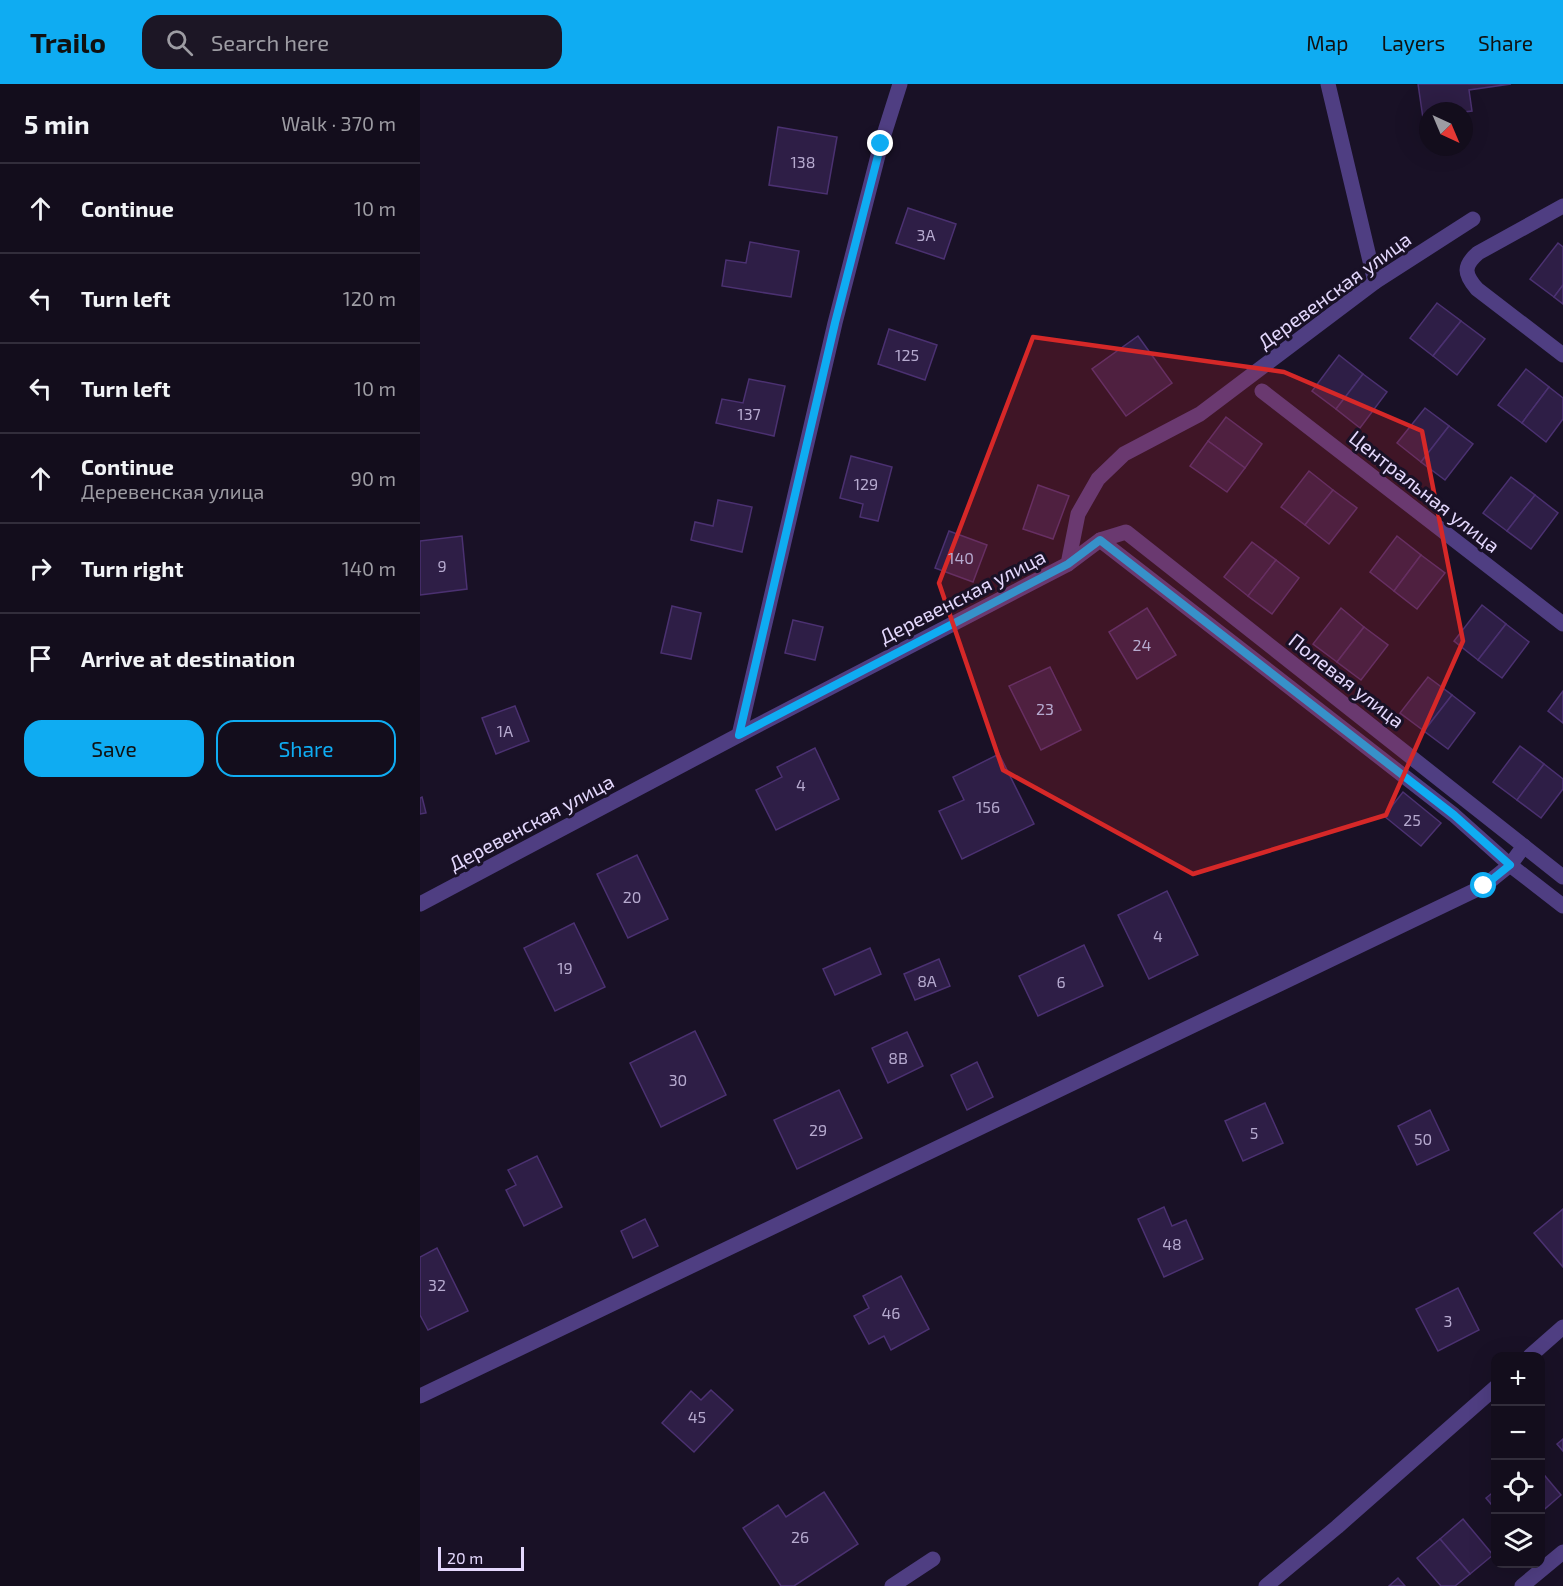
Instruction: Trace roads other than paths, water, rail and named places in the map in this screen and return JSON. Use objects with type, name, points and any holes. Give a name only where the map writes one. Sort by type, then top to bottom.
[{"type":"street","points":[[739,735],[835,323],[881,144],[900,84]]},
{"type":"street","points":[[1328,84],[1376,282]]},
{"type":"street","points":[[1563,206],[1478,253],[1471,259],[1466,270],[1469,279],[1477,289],[1563,355]]},
{"type":"street","name":"Деревенская улица","points":[[420,904],[1068,564],[1078,514],[1098,479],[1124,454],[1200,414],[1376,282],[1473,219]]},
{"type":"street","name":"Центральная улица","points":[[1262,391],[1563,624]]},
{"type":"street","name":"Полевая улица","points":[[1100,540],[1126,532],[1563,877]]},
{"type":"street","points":[[1068,564],[1100,540],[1454,815],[1510,865],[1563,906]]},
{"type":"street","points":[[420,1396],[1484,886],[1510,865],[1524,846]]},
{"type":"street","points":[[1535,1352],[1563,1327]]},
{"type":"street","points":[[1266,1586],[1337,1527],[1491,1391]]},
{"type":"street","points":[[1522,1586],[1563,1552]]},
{"type":"street","points":[[892,1586],[933,1559]]}]
